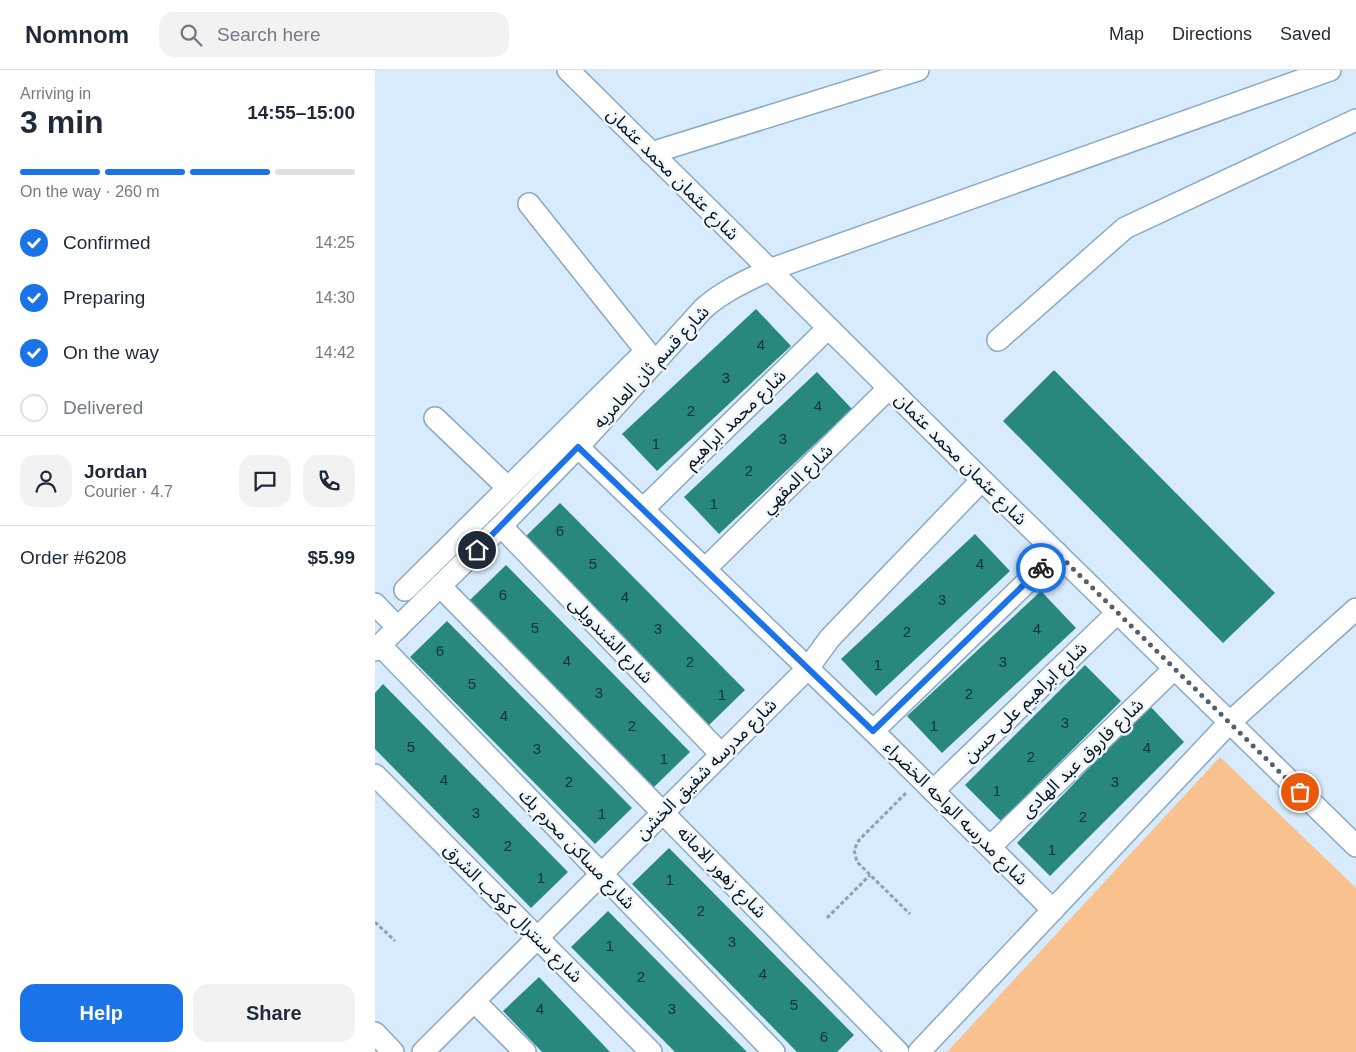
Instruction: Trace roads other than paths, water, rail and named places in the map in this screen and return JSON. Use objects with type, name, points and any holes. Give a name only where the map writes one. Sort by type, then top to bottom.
[{"type":"street","name":"شارع عثمان محمد عثمان","points":[[568,70],[1117,613],[1356,846]]},
{"type":"street","points":[[651,153],[918,70]]},
{"type":"street","name":"شارع قسم ثان العامريه","points":[[377,647],[501,526],[578,447],[651,357],[714,299],[732,288],[769,270],[1330,70]]},
{"type":"street","points":[[998,340],[1125,228],[1356,120]]},
{"type":"street","points":[[405,590],[508,488],[651,357],[529,204]]},
{"type":"street","name":"شارع محمد ابراهيم","points":[[643,509],[828,328]]},
{"type":"street","name":"شارع المقهي","points":[[705,569],[889,388]]},
{"type":"street","points":[[435,418],[508,488]]},
{"type":"street","name":"شارع مدرسه الواحه الخضراء","points":[[578,447],[873,731],[1053,910]]},
{"type":"street","name":"شارع مدرسه شفيق الخشن","points":[[423,1052],[808,668],[830,638],[982,480]]},
{"type":"street","name":"شارع الشندويلى","points":[[501,526],[721,754]]},
{"type":"street","points":[[873,731],[1057,553]]},
{"type":"street","name":"شارع زهور الامانه","points":[[440,586],[898,1052]]},
{"type":"street","points":[[375,604],[398,628]]},
{"type":"street","points":[[919,1052],[1229,723],[1356,609]]},
{"type":"street","name":"شارع ابراهيم على حسن","points":[[927,784],[1117,613]]},
{"type":"street","name":"شارع مساكن محرم بك","points":[[377,647],[774,1052]]},
{"type":"street","name":"شارع فاروق عبد الهادى","points":[[990,847],[1174,669]]},
{"type":"street","name":"شارع سنترال كوكب الشرق","points":[[375,775],[651,1052]]},
{"type":"street","points":[[474,1000],[525,1052]]},
{"type":"street","points":[[375,1033],[393,1052]]}]
